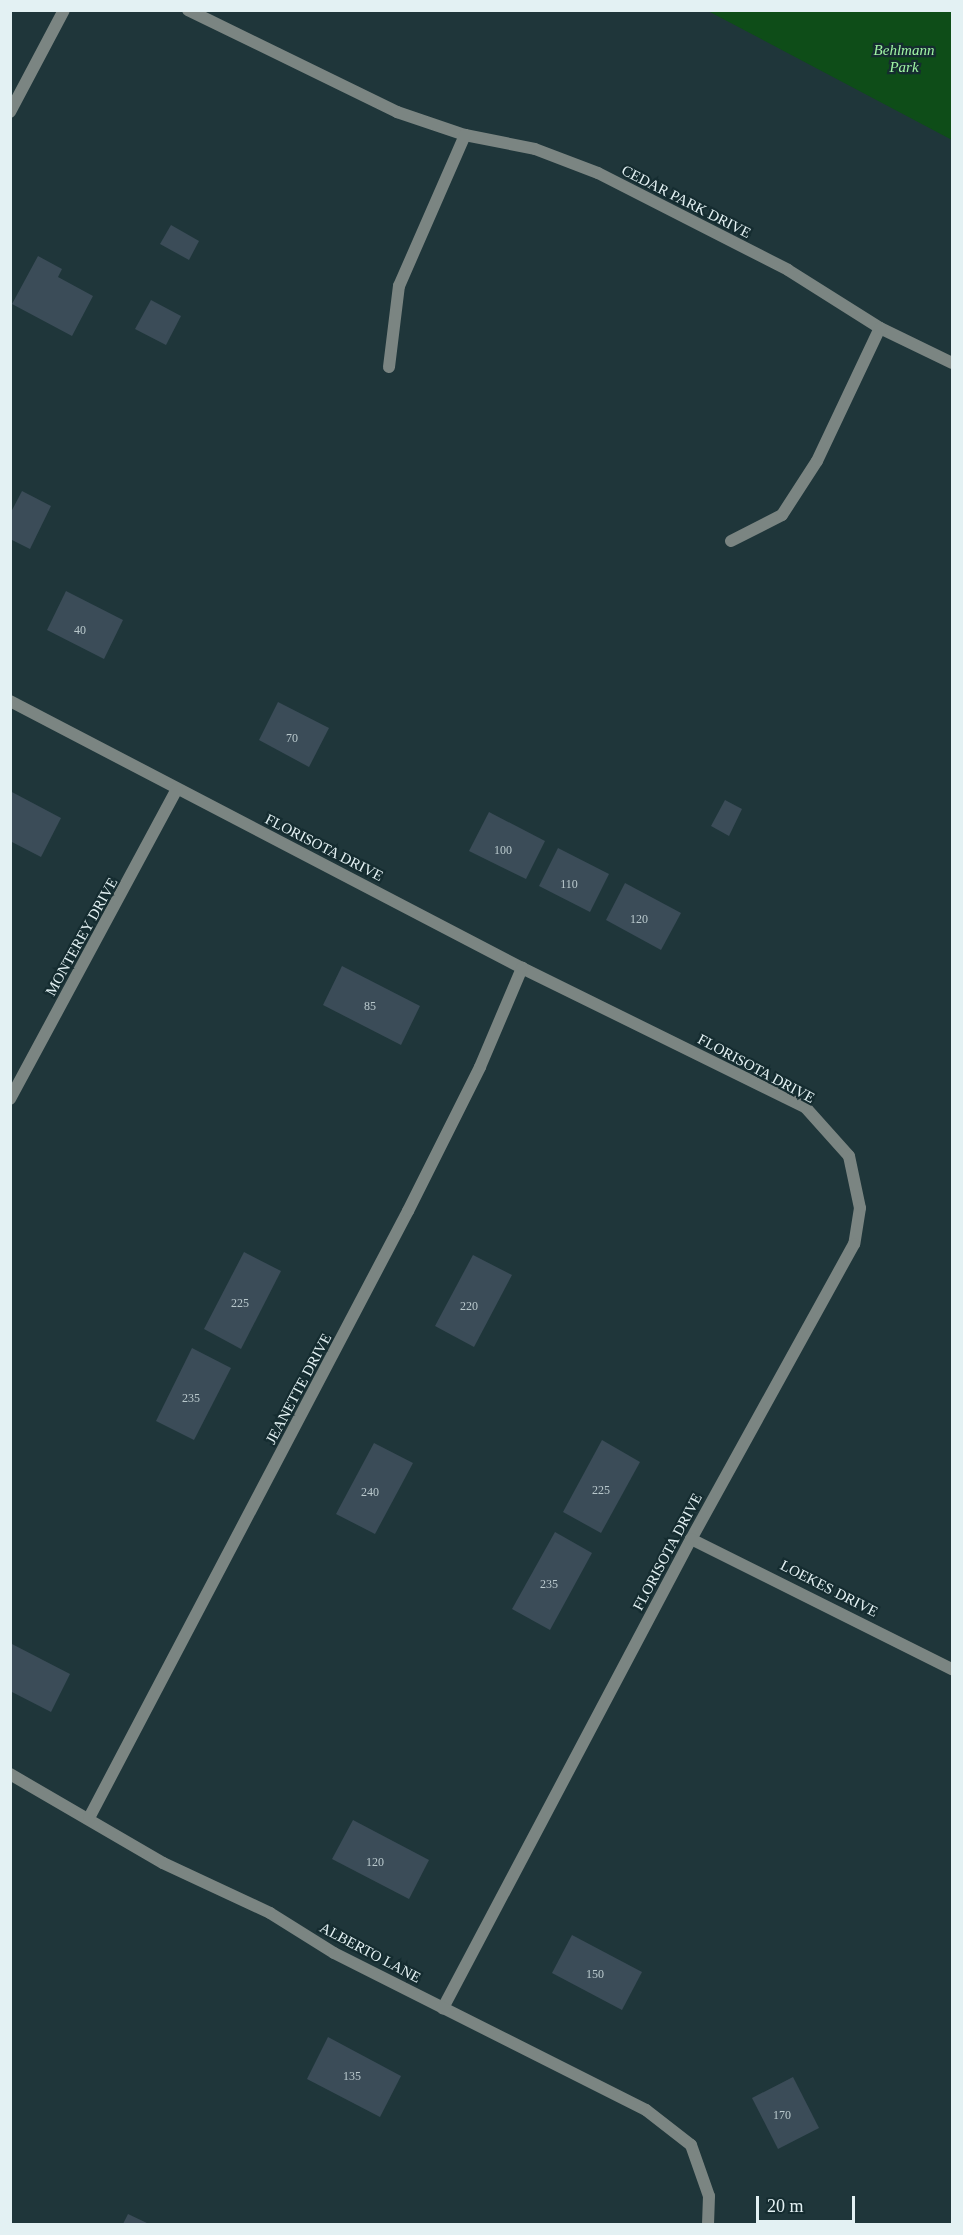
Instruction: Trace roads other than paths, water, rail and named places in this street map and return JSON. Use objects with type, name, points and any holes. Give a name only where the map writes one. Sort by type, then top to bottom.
[{"type":"street","points":[[10,112],[64,10]]},
{"type":"street","name":"CEDAR PARK DRIVE","points":[[188,10],[356,94],[465,135],[535,149],[598,173],[788,270],[880,328],[952,363]]},
{"type":"street","points":[[389,367],[399,286],[465,135]]},
{"type":"street","points":[[731,541],[782,514],[818,460],[880,328]]},
{"type":"street","name":"FLORISOTA DRIVE","points":[[10,701],[522,968],[806,1108],[849,1156],[860,1208],[854,1244],[691,1539],[443,2008]]},
{"type":"street","name":"MONTEREY DRIVE","points":[[10,1099],[177,789]]},
{"type":"street","name":"JEANETTE DRIVE","points":[[89,1818],[408,1211],[480,1067],[522,968]]},
{"type":"street","name":"LOEKES DRIVE","points":[[691,1539],[952,1669]]},
{"type":"street","name":"ALBERTO LANE","points":[[10,1774],[163,1863],[270,1913],[443,2008],[646,2110],[691,2145],[702,2170],[709,2196],[708,2224]]},
{"type":"park label","name":"Behlmann Park","points":[[904,58]]}]
